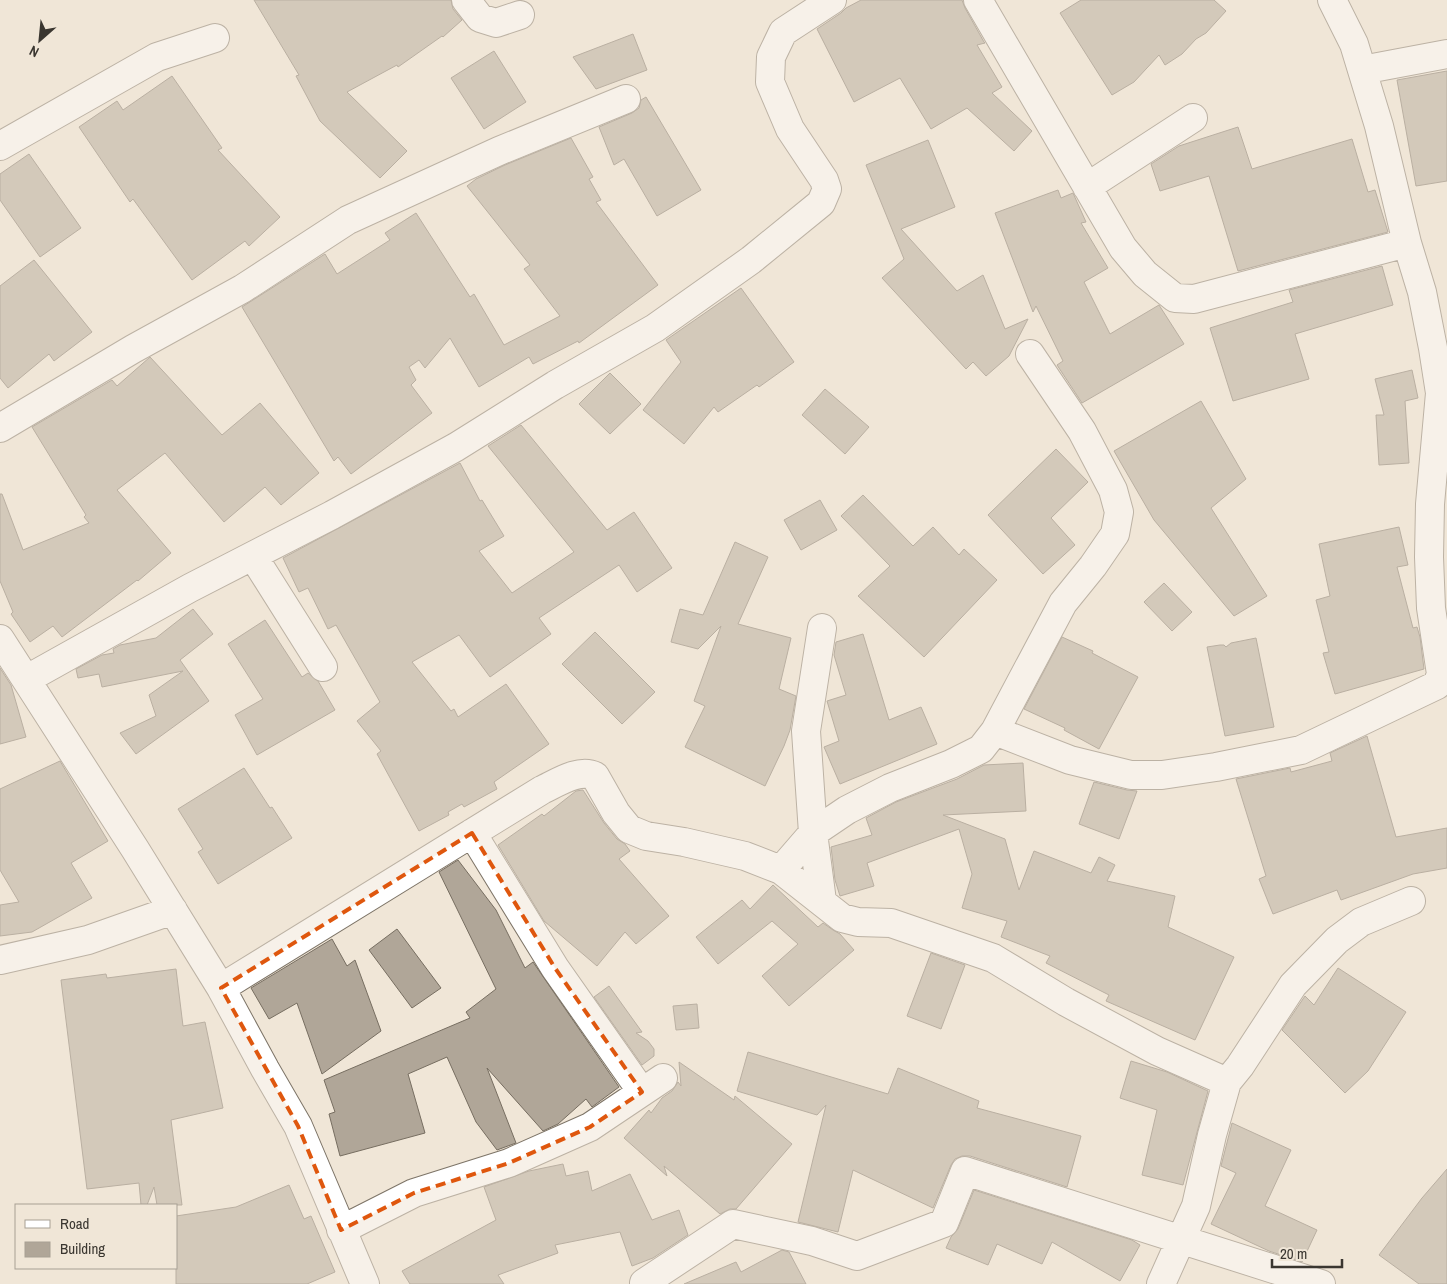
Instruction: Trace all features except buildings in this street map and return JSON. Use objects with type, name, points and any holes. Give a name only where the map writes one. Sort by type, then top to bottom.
[{"type":"street","points":[[466,0],[480,18],[496,23],[520,15]]},
{"type":"street","points":[[27,680],[190,588],[456,447],[554,385],[655,328],[751,260],[821,203],[827,189],[824,180],[790,129],[770,82],[771,57],[783,32],[832,0]]},
{"type":"street","points":[[978,0],[1123,248],[1145,274],[1175,298],[1194,299],[1407,243]]},
{"type":"street","points":[[995,731],[1070,760],[1131,775],[1162,775],[1216,767],[1301,750],[1437,686],[1441,674],[1443,652],[1431,608],[1429,557],[1430,504],[1440,393],[1434,348],[1422,292],[1407,243],[1379,126],[1354,44],[1332,0]]},
{"type":"street","points":[[0,146],[157,57],[215,38]]},
{"type":"street","points":[[1362,70],[1447,54]]},
{"type":"street","points":[[0,428],[133,349],[242,289],[348,220],[499,152],[626,98]]},
{"type":"street","points":[[1087,187],[1193,118]]},
{"type":"street","points":[[780,870],[813,833],[847,810],[890,788],[951,764],[981,749],[995,731],[1063,602],[1093,566],[1115,534],[1119,512],[1113,490],[1082,430],[1030,354]]},
{"type":"street","points":[[253,556],[324,667]]},
{"type":"street","points":[[822,628],[806,730],[813,833],[822,901]]},
{"type":"street","points":[[4,651],[27,680],[221,988],[298,1126],[365,1284]]},
{"type":"street","points":[[221,988],[542,790],[581,773],[595,776],[616,813],[629,829],[646,836],[684,842],[745,856],[780,870],[842,918],[858,922],[890,923],[993,958],[1066,1002],[1158,1051],[1227,1082]]},
{"type":"street","points":[[341,1230],[414,1193],[509,1164],[590,1127],[652,1085],[555,968],[472,833]]},
{"type":"street","points":[[745,856],[813,833]]},
{"type":"street","points":[[1161,1284],[1196,1206],[1212,1135],[1227,1082],[1293,985],[1337,940],[1361,922],[1410,901]]},
{"type":"street","points":[[0,960],[88,940],[173,910]]},
{"type":"street","points":[[644,1284],[733,1224],[812,1240],[857,1256],[944,1223],[966,1171],[1321,1284]]},
{"type":"highlighted area","points":[[472,833],[555,968],[642,1092],[590,1127],[509,1163],[414,1193],[341,1230],[298,1126],[221,988]]}]
